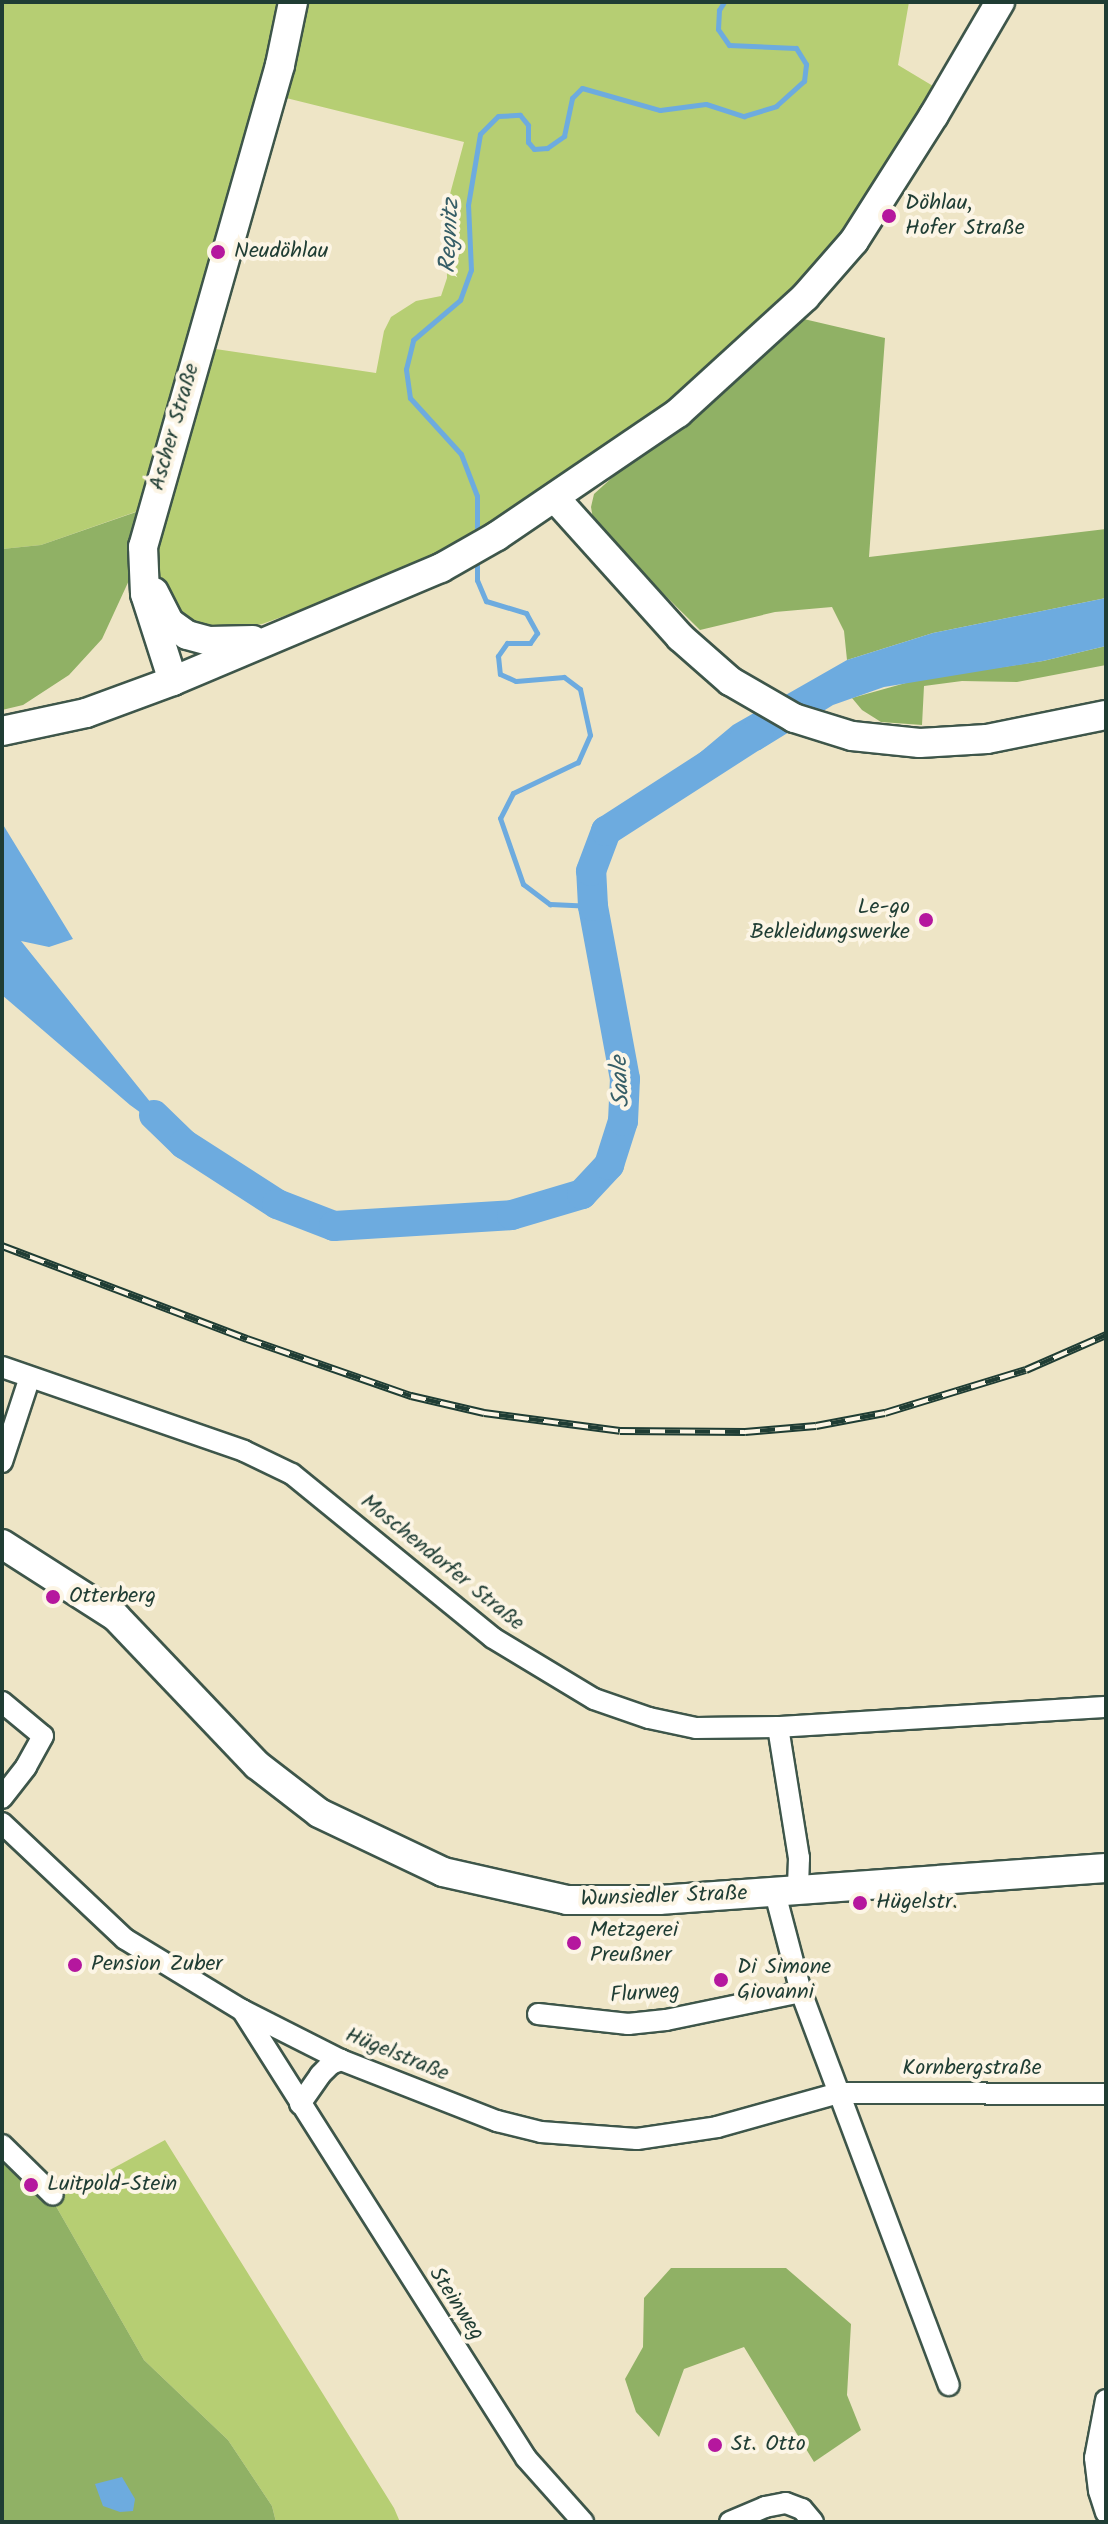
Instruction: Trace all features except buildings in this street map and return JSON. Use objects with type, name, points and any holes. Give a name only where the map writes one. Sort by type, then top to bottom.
[{"type":"street","name":"Ascher Straße","points":[[173,681],[145,594],[143,547],[280,65],[293,2]]},
{"type":"street","points":[[2,731],[86,713],[173,681],[441,568],[497,536],[678,413],[805,297],[854,241],[1000,2]]},
{"type":"street","points":[[555,498],[638,594],[730,681],[770,707],[852,736],[954,743],[1106,715]]},
{"type":"street","points":[[143,547],[157,601],[169,622],[187,635],[209,641],[274,639]]},
{"type":"street","name":"Moschendorfer Straße","points":[[2,1367],[244,1451],[292,1474],[493,1638],[594,1699],[696,1728],[778,1727],[1106,1707]]},
{"type":"street","points":[[2,1462],[30,1377]]},
{"type":"street","name":"Wunsiedler Straße","points":[[2,1544],[116,1617],[257,1765],[319,1813],[443,1872],[567,1900],[659,1900],[1106,1868]]},
{"type":"street","points":[[2,1702],[43,1736],[26,1767],[2,1798]]},
{"type":"street","points":[[778,1727],[799,1858],[787,1892],[801,1992],[949,2385]]},
{"type":"street","name":"Hügelstraße","points":[[2,1823],[125,1939],[242,2010],[341,2060],[497,2121],[541,2132],[637,2139],[717,2127],[839,2093]]},
{"type":"street","name":"Flurweg","points":[[538,2014],[628,2024],[666,2020],[801,1992]]},
{"type":"street","name":"Steinweg","points":[[242,2010],[526,2458],[583,2522]]},
{"type":"street","points":[[300,2104],[320,2075],[331,2064],[341,2060]]},
{"type":"street","name":"Kornbergstraße","points":[[839,2093],[1106,2094]]},
{"type":"street","points":[[2,2145],[53,2195]]},
{"type":"street","points":[[1106,2400],[1095,2458],[1106,2513]]},
{"type":"street","points":[[730,2522],[765,2507],[786,2503],[802,2509],[813,2522]]},
{"type":"green space","points":[[2,2],[909,2],[898,65],[943,92],[845,247],[717,384],[448,557],[262,624],[201,635],[165,601],[138,511],[41,545],[2,549]],"holes":[[[274,95],[464,142],[446,209],[447,278],[441,296],[416,301],[391,317],[384,331],[376,373],[202,347]]]},
{"type":"green space","points":[[791,316],[885,338],[869,557],[1106,529],[1106,598],[933,633],[847,660],[844,631],[832,607],[775,612],[700,630],[594,525],[591,507],[594,494]]},
{"type":"green space","points":[[139,511],[131,576],[102,639],[69,675],[23,705],[2,710],[2,549],[41,545]]},
{"type":"green space","points":[[1106,646],[1106,665],[1017,682],[962,681],[924,686],[922,725],[881,722],[862,710],[852,698],[920,679],[1043,661]]},
{"type":"green space","points":[[165,2140],[400,2522],[276,2522],[272,2506],[228,2440],[144,2360],[53,2201]]},
{"type":"green space","points":[[2,2162],[53,2201],[144,2360],[228,2440],[272,2506],[276,2522],[2,2522]]},
{"type":"green space","points":[[671,2268],[786,2268],[851,2324],[847,2395],[861,2430],[814,2462],[744,2347],[684,2369],[659,2437],[636,2412],[625,2379],[643,2347],[644,2298]]},
{"type":"water","points":[[1106,598],[1106,646],[1043,661],[884,687],[833,705],[760,750],[690,761],[733,725],[847,660],[933,633]]},
{"type":"water","points":[[2,823],[73,939],[49,947],[21,941],[184,1144],[130,1105],[2,995]]},
{"type":"water","points":[[122,2477],[135,2499],[133,2511],[120,2512],[103,2506],[95,2484]]},
{"type":"waterway","name":"Regnitz","points":[[477,537],[477,496],[461,454],[410,398],[406,369],[413,340],[460,300],[471,270],[468,205],[480,134],[498,116],[520,115],[528,125],[528,142],[534,149],[547,148],[564,136],[572,98],[582,88],[660,110],[706,104],[744,116],[776,106],[804,81],[806,64],[796,48],[729,45],[718,29],[719,10],[724,2]]},
{"type":"waterway","name":"Regnitz","points":[[477,559],[477,580],[486,601],[526,613],[537,633],[530,643],[507,643],[498,656],[500,674],[516,681],[564,677],[580,689],[590,735],[578,762],[513,793],[500,818],[523,884],[550,904],[593,906]]},
{"type":"waterway","name":"Saale","points":[[154,1115],[184,1144],[277,1204],[334,1226],[512,1215],[582,1194],[609,1165],[623,1121],[625,1079],[593,906],[591,871],[606,831],[758,733]]},
{"type":"railway","points":[[2,1246],[247,1339],[411,1396],[484,1413],[620,1431],[745,1432],[816,1426],[885,1413],[1026,1370],[1106,1335]]},
{"type":"place","name":"Döhlau, Hofer Straße","points":[[889,216]]},
{"type":"place","name":"Neudöhlau","points":[[218,252]]},
{"type":"place","name":"Le-go Bekleidungswerke","points":[[926,920]]},
{"type":"place","name":"Otterberg","points":[[53,1597]]},
{"type":"place","name":"Hügelstr.","points":[[860,1903]]},
{"type":"place","name":"Metzgerei Preußner","points":[[574,1943]]},
{"type":"place","name":"Pension Zuber","points":[[75,1965]]},
{"type":"place","name":"Di Simone Giovanni","points":[[721,1980]]},
{"type":"place","name":"Luitpold-Stein","points":[[31,2185]]},
{"type":"place","name":"St. Otto","points":[[715,2445]]}]
